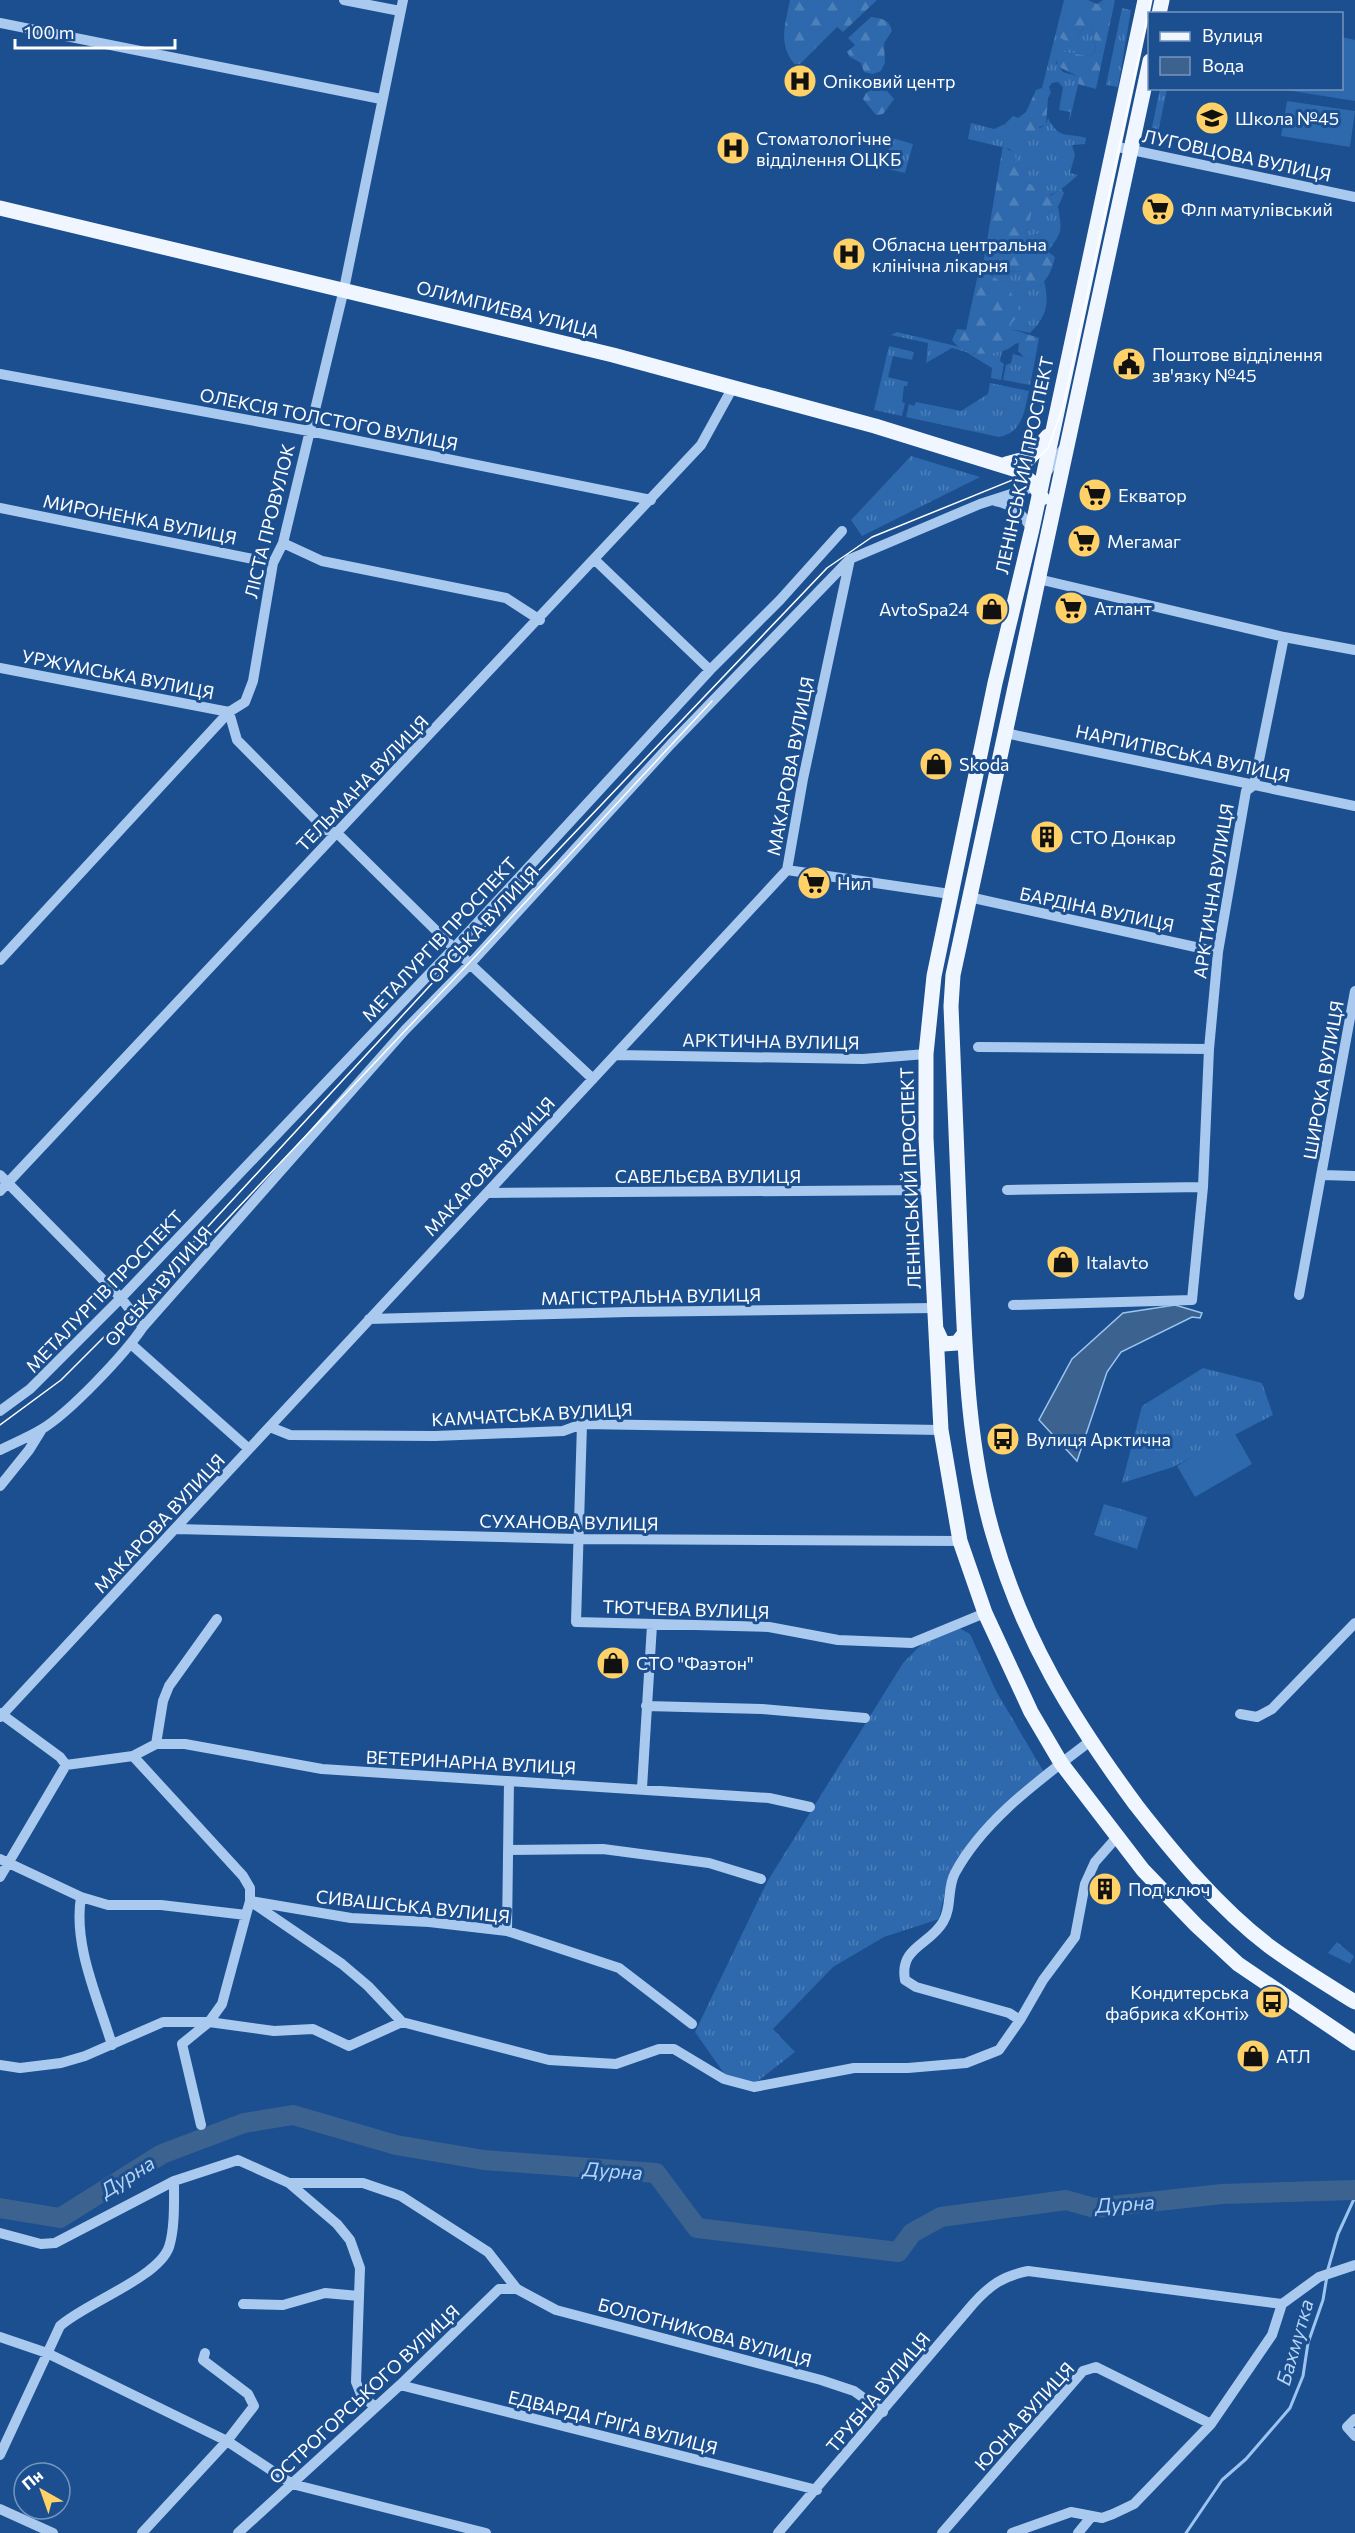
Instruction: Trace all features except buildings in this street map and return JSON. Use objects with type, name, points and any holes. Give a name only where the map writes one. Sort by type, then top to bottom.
[{"type":"main road","name":"ЛЕНІНСЬКИЙ ПРОСПЕКТ","points":[[1145,0],[1051,431],[1032,502],[1032,529],[950,894],[934,976],[926,1054],[926,1138],[940,1430],[960,1541],[985,1613],[1025,1702],[1061,1763],[1143,1870],[1238,1964],[1355,2043]]},
{"type":"main road","name":"ЛЕНІНСЬКИЙ ПРОСПЕКТ","points":[[1148,66],[953,975],[951,1006],[964,1334],[974,1442],[992,1533],[1020,1611],[1055,1687],[1089,1742],[1168,1847],[1221,1902],[1270,1947],[1355,2002]]},
{"type":"main road","name":"ОЛИМПИЕВА УЛИЦА","points":[[0,208],[344,289],[733,387],[1003,465]]},
{"type":"main road","points":[[1003,465],[1022,462],[1029,458],[1051,431]]},
{"type":"main road","points":[[1003,465],[1036,486],[1046,507],[1045,543]]},
{"type":"main road","points":[[935,1327],[943,1344],[957,1343],[964,1334]]},
{"type":"main road","points":[[937,1364],[944,1351],[958,1350],[966,1358]]},
{"type":"street","points":[[345,0],[401,5]]},
{"type":"street","name":"ЛІСТА ПРОВУЛОК","points":[[0,960],[229,712],[245,702],[253,681],[273,563],[283,543],[344,289],[401,5]]},
{"type":"street","points":[[0,23],[381,99]]},
{"type":"street","name":"ЛУГОВЦОВА ВУЛИЦЯ","points":[[1113,146],[1355,196]]},
{"type":"street","name":"ОЛЕКСІЯ ТОЛСТОГО ВУЛИЦЯ","points":[[0,374],[309,431],[651,500]]},
{"type":"street","name":"ТЕЛЬМАНА ВУЛИЦЯ","points":[[0,1191],[4,1179],[540,620],[651,500],[701,445],[733,387]]},
{"type":"street","points":[[1036,486],[1064,449],[1073,422]]},
{"type":"street","name":"ОРСЬКА ВУЛИЦЯ","points":[[0,1450],[42,1429],[58,1418],[131,1344],[143,1327],[405,1030],[470,964],[671,744],[850,559],[992,500],[1036,486]]},
{"type":"street","points":[[992,500],[1006,502],[1020,513],[1032,529]]},
{"type":"street","name":"МИРОНЕНКА ВУЛИЦЯ","points":[[0,508],[273,563]]},
{"type":"street","name":"МЕТАЛУРГІВ ПРОСПЕКТ","points":[[0,1411],[30,1389],[122,1298],[454,948],[710,670],[780,600],[842,531]]},
{"type":"street","points":[[283,543],[322,561],[506,598],[540,620]]},
{"type":"street","name":"МАКАРОВА ВУЛИЦЯ","points":[[1,1715],[787,870],[803,779],[850,559]]},
{"type":"street","points":[[595,560],[710,670]]},
{"type":"street","points":[[1038,579],[1284,637],[1355,650]]},
{"type":"street","name":"АРКТИЧНА ВУЛИЦЯ","points":[[1013,1305],[1192,1300],[1203,1187],[1209,1049],[1218,952],[1246,791],[1254,784],[1284,637]]},
{"type":"street","name":"УРЖУМСЬКА ВУЛИЦЯ","points":[[0,669],[229,712]]},
{"type":"street","points":[[229,712],[237,740],[327,830],[337,833],[470,964],[593,1079]]},
{"type":"street","name":"НАРПИТІВСЬКА ВУЛИЦЯ","points":[[1005,733],[1355,806]]},
{"type":"street","points":[[787,870],[950,894]]},
{"type":"street","name":"БАРДІНА ВУЛИЦЯ","points":[[969,897],[1218,952]]},
{"type":"street","name":"ШИРОКА ВУЛИЦЯ","points":[[1299,1295],[1323,1175],[1355,991]]},
{"type":"street","points":[[978,1047],[1209,1049]]},
{"type":"street","name":"АРКТИЧНА ВУЛИЦЯ","points":[[616,1055],[863,1059],[926,1054]]},
{"type":"street","name":"ШИРОКА ВУЛИЦЯ","points":[[1323,1175],[1355,1176]]},
{"type":"street","points":[[4,1179],[122,1298],[143,1327]]},
{"type":"street","points":[[1007,1190],[1203,1187]]},
{"type":"street","name":"САВЕЛЬЄВА ВУЛИЦЯ","points":[[488,1193],[929,1190]]},
{"type":"street","name":"МАГІСТРАЛЬНА ВУЛИЦЯ","points":[[369,1319],[933,1308]]},
{"type":"street","points":[[131,1344],[249,1449]]},
{"type":"street","name":"КАМЧАТСЬКА ВУЛИЦЯ","points":[[270,1427],[290,1435],[435,1436],[563,1431],[582,1424],[940,1430]]},
{"type":"street","name":"ТЮТЧЕВА ВУЛИЦЯ","points":[[582,1424],[576,1622],[770,1627],[838,1640],[912,1643],[985,1613]]},
{"type":"street","name":"ОРСЬКА ВУЛИЦЯ","points":[[0,1486],[29,1450],[42,1429]]},
{"type":"street","name":"СУХАНОВА ВУЛИЦЯ","points":[[176,1529],[578,1539],[960,1541]]},
{"type":"street","points":[[156,1744],[169,1686],[217,1619]]},
{"type":"street","points":[[1240,1714],[1257,1717],[1272,1709],[1355,1623]]},
{"type":"street","points":[[642,1788],[652,1625]]},
{"type":"street","points":[[646,1706],[762,1709],[865,1718]]},
{"type":"street","points":[[0,1877],[4,1862],[66,1765],[60,1757],[1,1715]]},
{"type":"street","points":[[1020,2020],[1009,2013],[916,1987],[905,1980],[903,1968],[908,1956],[944,1922],[953,1875],[982,1831],[1089,1742]]},
{"type":"street","name":"ВЕТЕРИНАРНА ВУЛИЦЯ","points":[[66,1765],[133,1756],[156,1744],[185,1744],[322,1769],[769,1797],[810,1807]]},
{"type":"street","points":[[133,1756],[243,1876],[249,1888],[250,1901],[222,2004],[209,2022],[182,2044],[201,2125]]},
{"type":"street","points":[[507,1931],[509,1781]]},
{"type":"street","points":[[250,1901],[342,1964],[368,1986],[402,2022],[549,2060],[616,2064],[658,2049],[674,2049],[724,2079],[754,2087],[854,2068],[908,2068],[966,2062],[999,2050],[1020,2020],[1043,1980],[1075,1937],[1085,1884],[1095,1862],[1117,1837]]},
{"type":"street","points":[[508,1851],[603,1849],[709,1863],[761,1879]]},
{"type":"street","points":[[4,1862],[81,1897],[108,1905],[161,1905],[246,1915]]},
{"type":"street","points":[[81,1897],[78,1917],[83,1950],[112,2045]]},
{"type":"street","name":"СИВАШСЬКА ВУЛИЦЯ","points":[[250,1901],[351,1918],[429,1922],[507,1931],[619,1968],[692,2024]]},
{"type":"street","points":[[0,2065],[20,2068],[61,2063],[112,2045],[163,2022],[209,2022],[274,2031],[313,2029],[349,2046],[402,2022]]},
{"type":"street","points":[[0,2233],[41,2244],[55,2243],[174,2181],[238,2160],[289,2183],[337,2224],[350,2240],[360,2268],[356,2382],[362,2397],[376,2407]]},
{"type":"street","points":[[0,2455],[3,2440],[60,2326],[72,2315],[117,2292],[148,2271],[169,2248],[174,2181]]},
{"type":"street","points":[[289,2183],[363,2183],[401,2196],[488,2252],[517,2289]]},
{"type":"street","points":[[1012,2533],[1071,2512],[1092,2516],[1113,2514],[1134,2504],[1211,2424],[1272,2335],[1282,2304],[1319,2277],[1355,2265]]},
{"type":"street","name":"ТРУБНА ВУЛИЦЯ","points":[[778,2533],[817,2490],[973,2304],[989,2286],[1005,2276],[1028,2271],[1282,2304]]},
{"type":"street","name":"ОСТРОГОРСЬКОГО ВУЛИЦЯ","points":[[238,2533],[400,2385],[499,2289],[517,2289]]},
{"type":"street","name":"БОЛОТНИКОВА ВУЛИЦЯ","points":[[517,2289],[556,2310],[854,2391],[883,2412]]},
{"type":"street","points":[[243,2304],[283,2305],[325,2293],[359,2296]]},
{"type":"street","points":[[0,2337],[47,2353],[227,2441],[292,2484],[486,2533]]},
{"type":"street","points":[[142,2533],[227,2441],[254,2406],[248,2394],[203,2360],[205,2353]]},
{"type":"street","name":"ЮОНА ВУЛИЦЯ","points":[[942,2533],[1083,2371],[1096,2367],[1211,2424]]},
{"type":"street","name":"ЕДВАРДА ҐРІҐА ВУЛИЦЯ","points":[[400,2385],[817,2490]]},
{"type":"street","points":[[1355,2419],[1347,2427],[1355,2436]]},
{"type":"street","points":[[0,2509],[53,2533]]},
{"type":"street","points":[[1078,2533],[1092,2516]]},
{"type":"green space","points":[[790,0],[877,0],[843,32],[837,27],[797,67],[787,51],[784,35]]},
{"type":"green space","points":[[1064,0],[1071,0],[1072,6],[1063,22],[1077,39],[1084,26],[1092,26],[1096,51],[1090,56],[1063,52],[1056,63],[1063,72],[1080,77],[1069,123],[1070,112],[1059,110],[1063,87],[1058,82],[1052,83],[1049,87],[1051,93],[1042,88]]},
{"type":"green space","points":[[1071,0],[1088,0],[1097,4],[1103,0],[1115,0],[1096,89],[1078,84],[1079,77],[1057,66],[1058,57],[1063,52],[1090,56],[1096,51],[1092,26],[1084,26],[1077,39],[1069,43],[1059,37],[1063,21],[1071,11]]},
{"type":"green space","points":[[1122,8],[1131,10],[1118,87],[1106,85]]},
{"type":"green space","points":[[871,17],[885,20],[892,31],[884,43],[885,63],[881,71],[873,74],[864,72],[861,63],[850,57],[847,52],[855,45],[848,38]]},
{"type":"green space","points":[[1343,37],[1355,40],[1355,101],[1285,90],[1343,90]]},
{"type":"green space","points":[[881,84],[894,99],[883,114],[876,115],[863,99],[866,93]]},
{"type":"green space","points":[[1042,88],[1051,93],[1048,98],[1046,125],[1039,127],[1043,134],[1038,138],[1030,138],[1024,131],[1019,136],[1009,133],[1005,124],[1013,116],[1018,118],[1026,112],[1036,90]]},
{"type":"green space","points":[[1160,90],[1167,90],[1157,137],[1150,136]]},
{"type":"green space","points":[[1287,101],[1355,111],[1350,147],[1281,136]]},
{"type":"green space","points":[[1048,118],[1060,133],[1086,138],[1085,144],[1072,145],[1075,155],[1070,173],[1078,175],[1050,195],[1039,195],[1032,185],[1021,179],[1010,149],[968,139],[971,123],[994,129],[1005,124],[1009,133],[1024,131],[1028,134],[1046,125]]},
{"type":"green space","points":[[892,138],[913,144],[905,173],[884,168]]},
{"type":"green space","points":[[1003,145],[1015,155],[1021,179],[1032,185],[1039,195],[1052,195],[1061,189],[1064,193],[1058,207],[1050,212],[1032,205],[1027,236],[1042,233],[1039,245],[1055,257],[1046,280],[1034,289],[1025,282],[1024,271],[1006,272],[990,267],[991,275],[1009,288],[1020,313],[1011,324],[1011,329],[1039,338],[1035,360],[1024,357],[1018,351],[1019,343],[1006,350],[977,354],[963,350],[952,340],[957,329],[966,330],[980,265],[983,265]]},
{"type":"green space","points":[[1032,204],[1050,212],[1058,207],[1060,230],[1048,251],[1039,245],[1041,233],[1026,237]]},
{"type":"green space","points":[[990,267],[1006,272],[1024,271],[1040,286],[1044,281],[1047,297],[1045,310],[1040,322],[1030,333],[1011,329]]},
{"type":"green space","points":[[897,332],[956,346],[974,354],[1002,351],[1000,361],[1004,364],[1001,380],[991,378],[992,368],[966,352],[952,348],[926,363],[928,343],[891,335]]},
{"type":"green space","points":[[889,346],[914,352],[912,360],[893,356],[888,377],[908,382],[907,386],[904,386],[902,402],[905,403],[902,416],[874,410]]},
{"type":"green space","points":[[1013,354],[1035,360],[1030,385],[1003,380],[1006,365],[1011,363]]},
{"type":"green space","points":[[990,383],[1029,391],[1018,426],[1007,434],[999,437],[906,417],[909,404],[914,406],[916,402],[961,411],[988,394]]},
{"type":"green space","points":[[911,456],[980,477],[862,536],[851,520]]},
{"type":"green space","points":[[1203,1368],[1262,1383],[1273,1415],[1173,1467],[1122,1483],[1142,1406]]},
{"type":"green space","points":[[1234,1432],[1252,1464],[1195,1497],[1177,1466]]},
{"type":"green space","points":[[1104,1504],[1147,1517],[1137,1549],[1094,1535]]},
{"type":"green space","points":[[959,1628],[970,1634],[996,1691],[1045,1774],[979,1830],[949,1873],[939,1919],[884,1937],[833,1967],[773,2029],[795,2052],[754,2084],[726,2076],[695,2032],[767,1882],[903,1663],[924,1642]]},
{"type":"green space","points":[[1337,1942],[1354,1956],[1350,1964],[1328,1953]]},
{"type":"water","points":[[1175,1305],[1202,1313],[1200,1318],[1192,1317],[1121,1352],[1107,1372],[1077,1461],[1039,1420],[1072,1359],[1123,1313]]},
{"type":"waterway","name":"Дурна","points":[[0,2208],[60,2218],[162,2154],[244,2123],[293,2115],[396,2145],[484,2160],[656,2173],[697,2228],[898,2252],[912,2233],[941,2217],[1066,2200],[1094,2208],[1222,2194],[1355,2190]]},
{"type":"waterway","name":"Бахмутка","points":[[1328,2269],[1338,2234],[1355,2197]]},
{"type":"waterway","name":"Бахмутка","points":[[1186,2533],[1222,2480],[1246,2459],[1290,2408],[1303,2376],[1308,2343],[1323,2300],[1327,2276]]},
{"type":"tram line","points":[[1148,12],[1151,0]]},
{"type":"tram line","points":[[0,1425],[61,1380],[131,1310],[460,953],[827,568],[872,537],[1020,477],[1048,448],[1063,407],[1148,14]]},
{"type":"tram line","points":[[113,1340],[469,963],[712,701]]},
{"type":"place","name":"Опіковий центр","points":[[800,81]]},
{"type":"place","name":"Школа №45","points":[[1212,118]]},
{"type":"place","name":"Стоматологічне відділення ОЦКБ","points":[[733,148]]},
{"type":"place","name":"Флп матулівський","points":[[1158,209]]},
{"type":"place","name":"Обласна центральна клінічна лікарня","points":[[849,254]]},
{"type":"place","name":"Поштове відділення зв'язку №45","points":[[1129,364]]},
{"type":"place","name":"Екватор","points":[[1095,495]]},
{"type":"place","name":"Мегамаг","points":[[1084,541]]},
{"type":"place","name":"Атлант","points":[[1071,608]]},
{"type":"place","name":"AvtoSpa24","points":[[992,609]]},
{"type":"place","name":"Skoda","points":[[936,764]]},
{"type":"place","name":"СТО Донкар","points":[[1047,837]]},
{"type":"place","name":"Нил","points":[[814,883]]},
{"type":"place","name":"Italavto","points":[[1063,1262]]},
{"type":"place","name":"Вулиця Арктична","points":[[1003,1439]]},
{"type":"place","name":"СТО \"Фаэтон\"","points":[[613,1663]]},
{"type":"place","name":"Под ключ","points":[[1105,1889]]},
{"type":"place","name":"Кондитерська фабрика «Конті»","points":[[1272,2002]]},
{"type":"place","name":"АТЛ","points":[[1253,2056]]}]
